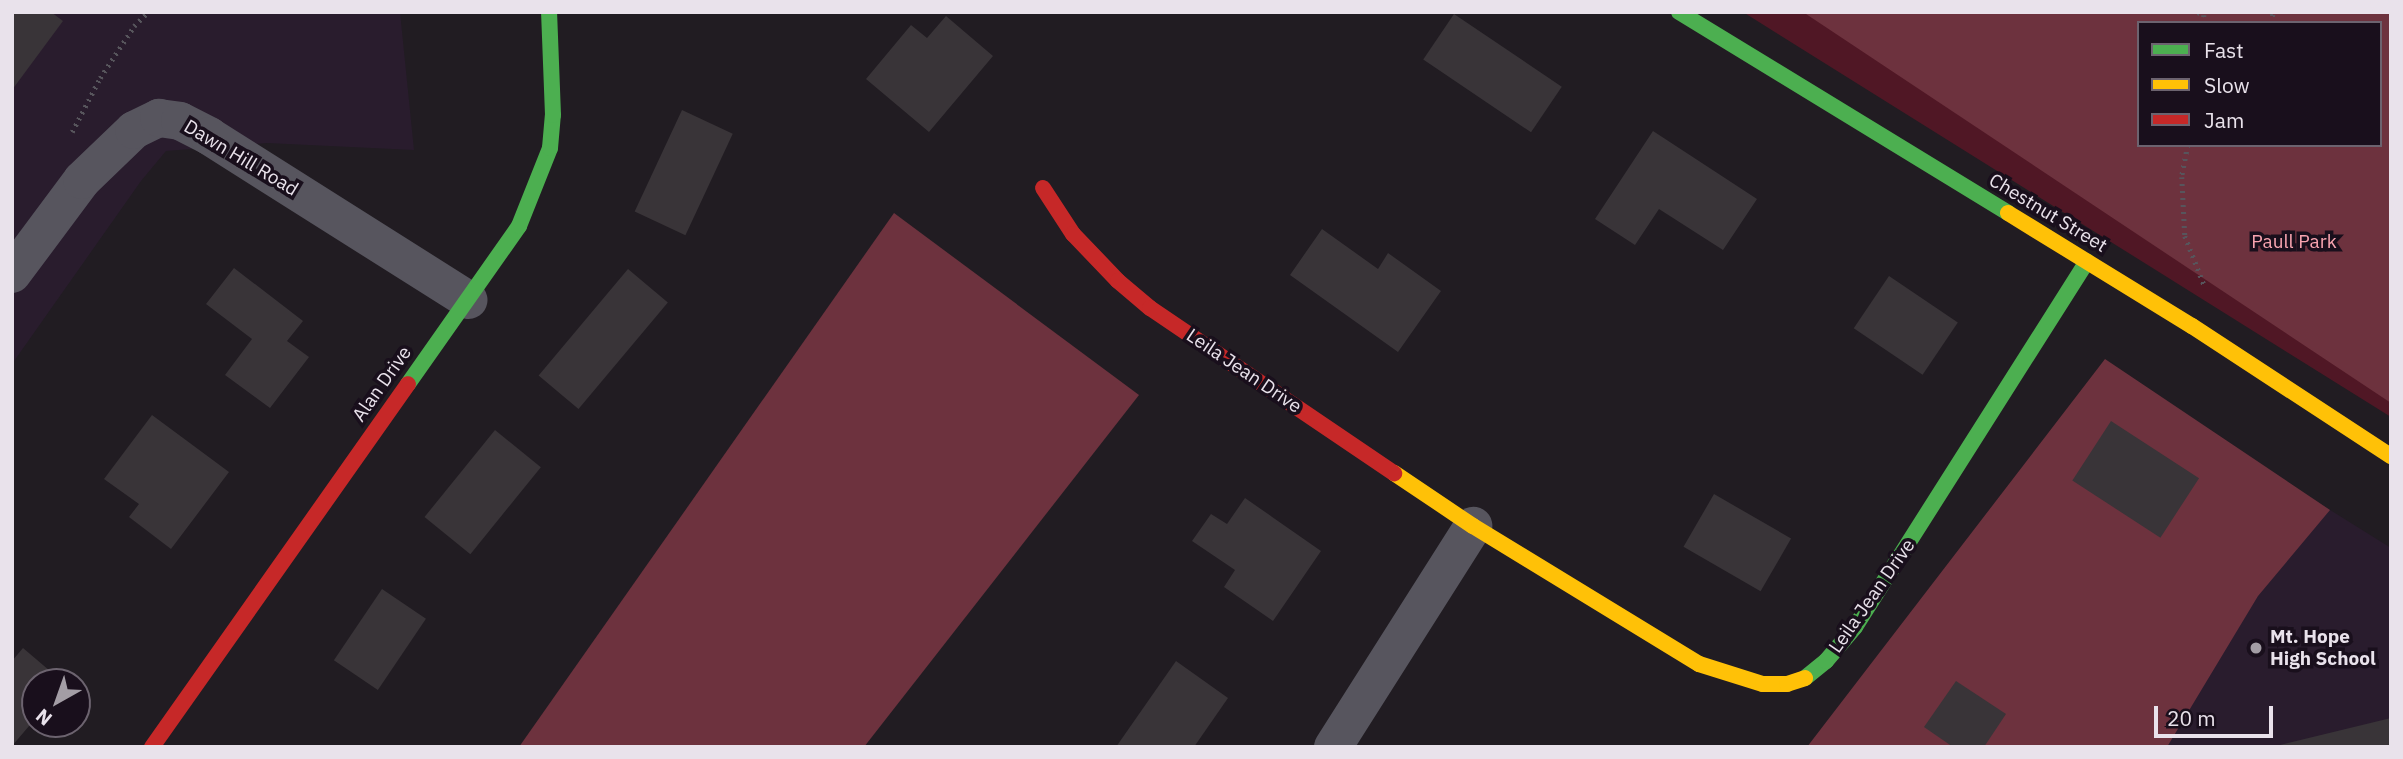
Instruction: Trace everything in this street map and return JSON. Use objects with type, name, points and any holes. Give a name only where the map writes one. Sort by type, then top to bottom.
[{"type":"street","name":"Alan Drive","points":[[152,747],[519,226],[551,148],[550,12]]},
{"type":"street","name":"Chestnut Street","points":[[1679,12],[2214,340],[2391,456]]},
{"type":"street","name":"Dawn Hill Road","points":[[12,274],[82,180],[134,130],[159,118],[180,121],[209,136],[468,300]]},
{"type":"street","name":"Leila Jean Drive","points":[[1043,188],[1073,234],[1118,281],[1150,308],[1473,526],[1699,664],[1763,684],[1787,684],[1807,677],[1826,661],[1855,626],[2087,261]]},
{"type":"street","points":[[1333,747],[1473,526]]},
{"type":"path","points":[[82,180],[63,150],[100,78],[134,26],[148,12]]},
{"type":"path","points":[[2188,147],[2182,177],[2185,236],[2206,290],[2214,340]]},
{"type":"shaded area","points":[[12,12],[400,12],[414,150],[267,143],[166,151],[141,181],[12,364]]},
{"type":"shaded area","name":"Mt. Hope High School","points":[[2255,463],[2391,548],[2391,747],[2050,747]]},
{"type":"green space","name":"Paull Park","points":[[1743,12],[2391,12],[2391,417]]},
{"type":"green space","name":"Paull Park","points":[[1803,12],[2391,12],[2391,403]]},
{"type":"green space","points":[[894,213],[1139,395],[864,747],[519,747]]},
{"type":"green space","points":[[2105,359],[2330,510],[2258,596],[2167,747],[1807,747]]},
{"type":"building","points":[[12,12],[51,12],[63,21],[12,90]]},
{"type":"building","points":[[1454,14],[1562,87],[1531,132],[1423,60]]},
{"type":"building","points":[[946,16],[993,56],[929,132],[866,79],[911,25],[927,38]]},
{"type":"building","points":[[682,110],[733,134],[685,235],[635,212]]},
{"type":"building","points":[[1653,131],[1757,199],[1723,250],[1659,209],[1635,245],[1595,219]]},
{"type":"building","points":[[1322,229],[1378,269],[1388,253],[1441,291],[1398,352],[1290,275]]},
{"type":"building","points":[[234,268],[303,321],[287,341],[309,357],[270,408],[225,375],[252,339],[206,304]]},
{"type":"building","points":[[628,269],[668,302],[578,409],[539,375]]},
{"type":"building","points":[[1889,276],[1958,322],[1923,375],[1854,328]]},
{"type":"building","points":[[152,415],[229,472],[171,549],[129,517],[139,504],[104,479]]},
{"type":"building","points":[[2111,421],[2199,478],[2160,538],[2072,481]]},
{"type":"building","points":[[495,430],[541,467],[470,554],[425,517]]},
{"type":"building","points":[[1714,494],[1791,538],[1761,591],[1684,547]]},
{"type":"building","points":[[1245,498],[1321,551],[1273,621],[1224,587],[1235,570],[1192,541],[1211,514],[1227,524]]},
{"type":"building","points":[[382,589],[426,619],[378,690],[334,660]]},
{"type":"building","points":[[23,648],[47,668],[21,668],[21,735],[12,746],[12,661]]},
{"type":"building","points":[[1176,661],[1228,698],[1194,747],[1116,747]]},
{"type":"building","points":[[1956,681],[2006,714],[1984,747],[1953,747],[1924,727]]},
{"type":"building","points":[[2391,718],[2391,747],[2276,747],[2276,746]]},
{"type":"traffic: fast","points":[[408,384],[519,226],[550,148],[553,115],[549,12]]},
{"type":"traffic: fast","points":[[1679,12],[2008,213]]},
{"type":"traffic: fast","points":[[1805,678],[1826,661],[1855,627],[2087,261]]},
{"type":"traffic: slow","points":[[2008,213],[2192,326],[2391,456]]},
{"type":"traffic: slow","points":[[1394,473],[1473,526],[1699,664],[1763,684],[1787,684],[1805,678]]},
{"type":"traffic: jam","points":[[1043,188],[1073,234],[1118,281],[1150,308],[1394,473]]},
{"type":"traffic: jam","points":[[152,747],[408,384]]},
{"type":"place","name":"Mt. Hope High School","points":[[2256,648]]}]
